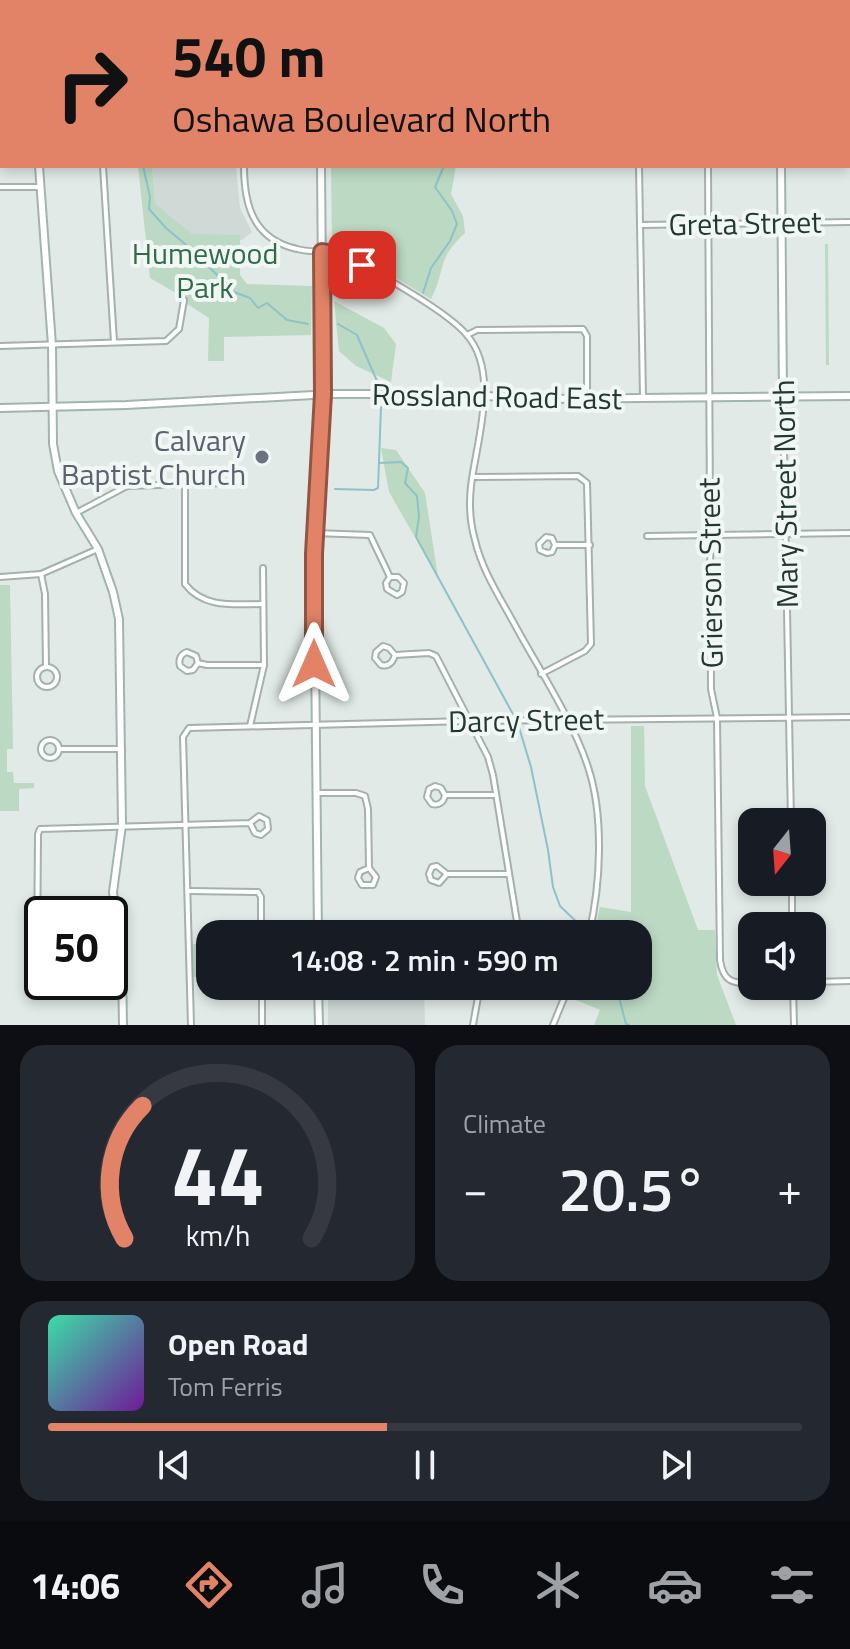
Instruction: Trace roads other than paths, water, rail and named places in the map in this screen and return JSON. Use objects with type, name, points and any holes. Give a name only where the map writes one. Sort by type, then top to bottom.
[{"type":"main road","points":[[39,168],[52,345],[53,444],[58,471],[76,513],[98,549],[119,619],[122,825],[113,896]]},
{"type":"main road","points":[[318,920],[315,533],[323,394],[321,168]]},
{"type":"main road","name":"Mary Street North","points":[[781,168],[783,396]]},
{"type":"main road","name":"Rossland Road East","points":[[0,408],[323,394],[587,399],[850,396]]},
{"type":"main road","points":[[123,1000],[123,1025]]},
{"type":"main road","points":[[318,1000],[319,1025]]},
{"type":"street","points":[[103,168],[114,342]]},
{"type":"street","points":[[244,168],[245,198],[258,225],[269,237],[297,249],[340,255],[362,265],[431,308],[467,335],[480,360],[482,434],[472,477],[470,507],[477,550],[585,758],[595,792],[598,887],[592,920]]},
{"type":"street","points":[[639,168],[643,398]]},
{"type":"street","name":"Grierson Street","points":[[708,168],[711,689],[717,718],[720,960],[726,978],[731,983],[738,983]]},
{"type":"street","points":[[0,187],[41,187]]},
{"type":"street","name":"Greta Street","points":[[640,225],[850,222]]},
{"type":"street","points":[[0,346],[166,341],[179,329],[184,300]]},
{"type":"street","points":[[467,335],[477,330],[583,329],[587,336],[587,399]]},
{"type":"street","name":"Mary Street North","points":[[783,396],[791,808]]},
{"type":"street","points":[[472,477],[572,476],[583,478],[589,488],[591,644],[585,651],[541,674]]},
{"type":"street","points":[[185,483],[185,584],[192,593],[216,604],[263,604]]},
{"type":"street","points":[[76,513],[127,486],[225,483]]},
{"type":"street","points":[[315,533],[370,535],[390,577]]},
{"type":"street","points":[[647,536],[850,533]]},
{"type":"street","points":[[546,537],[552,538],[555,545],[554,550],[547,553],[540,550],[539,544],[546,537]]},
{"type":"street","points":[[555,545],[590,545]]},
{"type":"street","points":[[0,577],[41,574],[98,549]]},
{"type":"street","points":[[250,726],[264,665],[263,568]]},
{"type":"street","points":[[41,574],[45,594],[46,667]]},
{"type":"street","points":[[390,577],[403,581],[404,589],[400,594],[391,594],[387,589],[386,583],[390,577]]},
{"type":"street","points":[[383,646],[395,655],[388,666],[378,664],[375,658],[377,649],[383,646]]},
{"type":"street","points":[[191,653],[198,663],[187,671],[182,669],[179,661],[182,655],[191,653]]},
{"type":"street","points":[[395,655],[429,653],[436,656],[488,757],[517,920]]},
{"type":"street","points":[[198,663],[264,665]]},
{"type":"street","points":[[46,667],[57,674],[56,682],[49,687],[42,686],[37,679],[39,672],[46,667]]},
{"type":"street","name":"Darcy Street","points":[[187,823],[183,737],[189,728],[850,717]]},
{"type":"street","points":[[50,739],[56,741],[60,749],[56,756],[50,758],[42,754],[41,747],[50,739]]},
{"type":"street","points":[[60,749],[122,749]]},
{"type":"street","points":[[435,786],[441,788],[445,795],[443,802],[432,804],[427,791],[435,786]]},
{"type":"street","points":[[316,793],[356,793],[365,796],[368,804],[369,868],[376,877],[373,885],[367,887],[358,878],[360,872],[369,868]]},
{"type":"street","points":[[445,795],[496,795]]},
{"type":"street","points":[[38,896],[40,829],[250,823],[256,817],[262,817],[268,823],[268,829],[258,835],[252,832],[250,823]]},
{"type":"street","points":[[187,823],[191,1025]]},
{"type":"street","points":[[447,874],[439,883],[431,880],[429,874],[432,867],[437,866],[447,874],[509,874]]},
{"type":"street","points":[[189,891],[258,892],[261,897],[261,920]]},
{"type":"street","points":[[826,982],[850,981]]},
{"type":"street","points":[[262,1000],[262,1025]]},
{"type":"street","points":[[473,1025],[477,1000]]},
{"type":"street","points":[[553,1025],[563,1000]]},
{"type":"street","points":[[793,1000],[794,1025]]},
{"type":"waterway","points":[[143,168],[150,197],[149,209],[166,228],[234,292],[250,298],[258,308],[267,303],[287,320],[308,324]]},
{"type":"waterway","points":[[423,293],[431,268],[450,241],[457,224],[435,187],[443,168]]},
{"type":"waterway","points":[[338,324],[357,335],[377,381]]},
{"type":"waterway","points":[[335,489],[378,488],[381,407]]},
{"type":"waterway","points":[[379,463],[401,462],[408,468],[405,483],[417,496],[419,517],[416,537],[514,716]]},
{"type":"waterway","points":[[518,724],[531,767],[553,887],[560,906],[575,920]]},
{"type":"waterway","points":[[620,1000],[626,1024],[629,1025]]},
{"type":"place","name":"Calvary Baptist Church","points":[[262,457]]},
{"type":"park label","name":"Humewood Park","points":[[205,270]]}]
